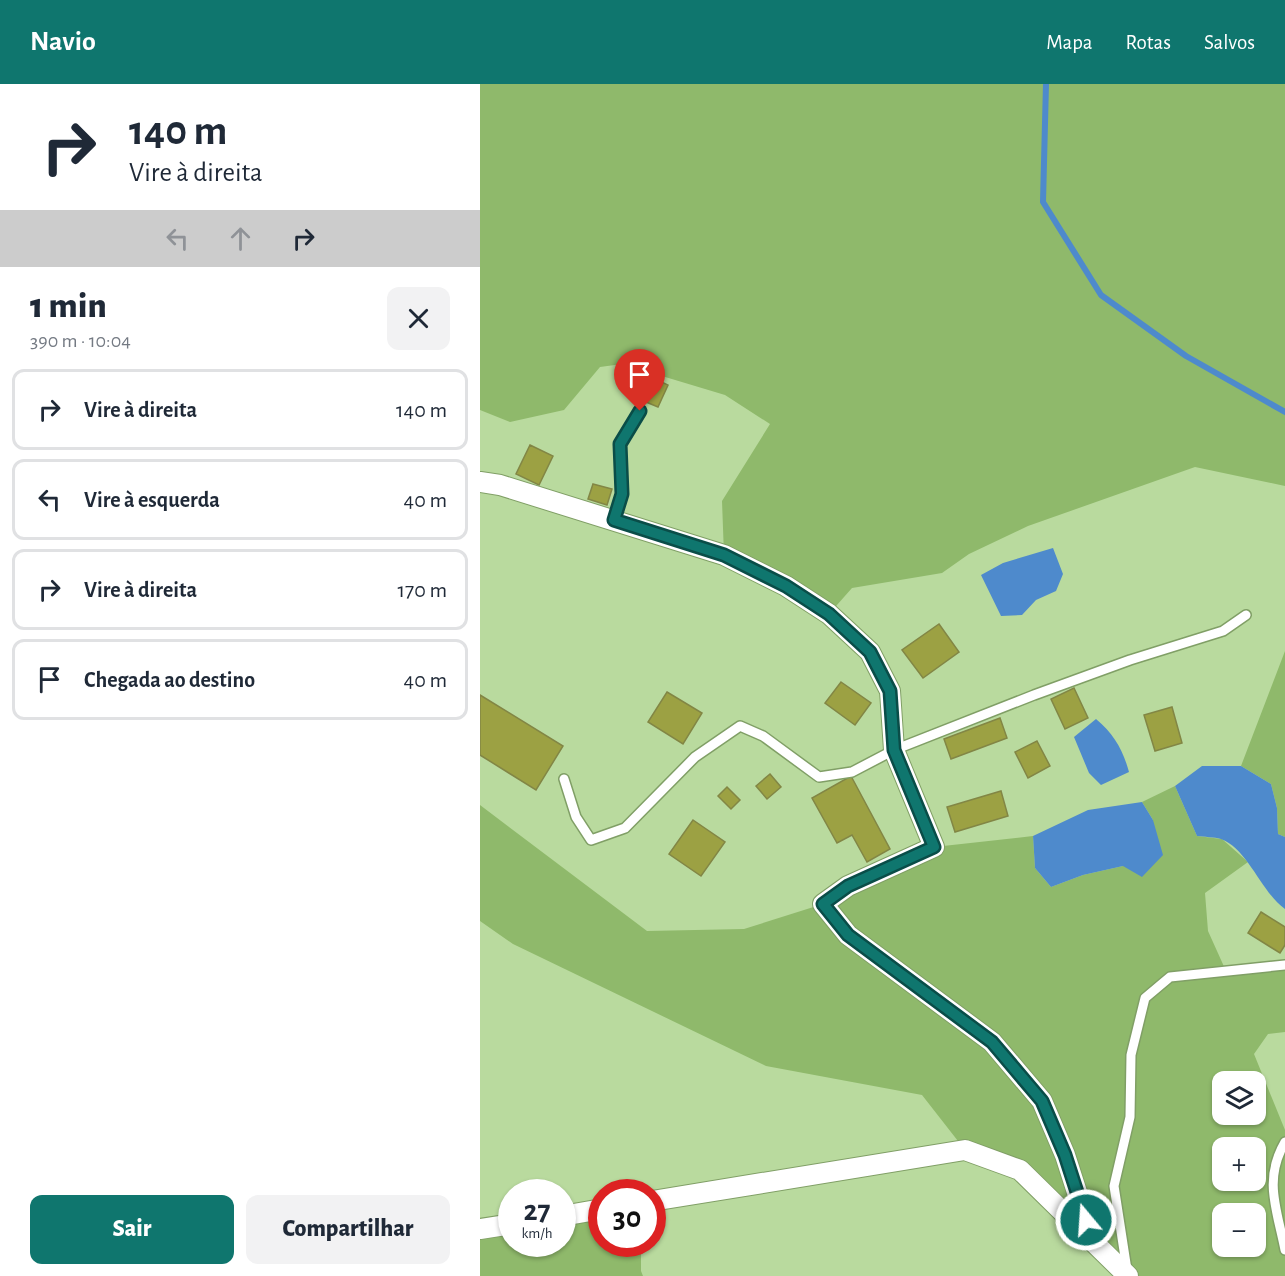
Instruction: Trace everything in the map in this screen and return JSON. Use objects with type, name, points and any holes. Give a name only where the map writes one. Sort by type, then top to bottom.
[{"type":"street","points":[[480,482],[500,485],[724,555],[786,586],[829,614],[870,652],[890,691],[894,750],[934,847],[848,886],[823,904],[848,935],[992,1042],[1042,1101],[1065,1155],[1093,1242]]},
{"type":"street","points":[[666,1199],[964,1150],[1020,1170],[1128,1276]]},
{"type":"street","points":[[480,1229],[498,1226]]},
{"type":"lane","points":[[614,520],[622,494],[620,444],[640,411]]},
{"type":"lane","points":[[564,779],[576,817],[591,840],[625,828],[695,757],[740,726],[763,736],[819,777],[852,772],[894,750],[1130,660],[1223,631],[1246,615]]},
{"type":"lane","points":[[1128,1276],[1114,1186],[1130,1117],[1131,1055],[1145,999],[1170,977],[1285,965]]},
{"type":"lane","points":[[1285,1142],[1278,1155],[1271,1182],[1285,1250]]},
{"type":"green space","points":[[480,84],[1285,84],[1285,486],[1195,467],[1028,526],[969,554],[942,573],[852,588],[829,614],[724,555],[722,501],[770,424],[725,395],[622,364],[600,367],[564,410],[510,422],[480,410]]},
{"type":"green space","points":[[1285,651],[1285,837],[1278,834],[1277,808],[1271,784],[1241,766]]},
{"type":"green space","points":[[1175,786],[1197,836],[1222,839],[1248,862],[1205,893],[1208,931],[1226,971],[1285,965],[1285,1032],[1268,1034],[1254,1054],[1261,1071],[1212,1071],[1212,1125],[1266,1125],[1266,1083],[1285,1130],[1285,1276],[1128,1276],[1020,1170],[965,1150],[922,1095],[766,1066],[513,944],[480,921],[480,805],[647,931],[744,929],[823,904],[934,847],[1033,836],[1035,868],[1051,887],[1083,875],[1123,866],[1153,820],[1142,802]]},
{"type":"green space","points":[[588,1211],[588,1257],[641,1257],[643,1276],[480,1276],[480,1229],[498,1226],[498,1257],[576,1257],[576,1214]]},
{"type":"water","points":[[1053,548],[1063,574],[1056,591],[1036,600],[1022,615],[1001,616],[981,575],[1003,563]]},
{"type":"water","points":[[1096,719],[1117,743],[1129,772],[1101,785],[1089,773],[1074,737]]},
{"type":"water","points":[[1202,766],[1241,766],[1271,784],[1277,808],[1278,834],[1285,837],[1285,909],[1276,902],[1247,861],[1231,844],[1221,839],[1197,836],[1175,786]]},
{"type":"water","points":[[1142,802],[1153,820],[1163,855],[1142,877],[1123,866],[1083,875],[1051,887],[1035,868],[1033,836],[1088,810]]},
{"type":"building","points":[[645,374],[668,385],[658,407],[634,397]]},
{"type":"building","points":[[530,445],[553,456],[539,485],[516,474]]},
{"type":"building","points":[[593,484],[612,489],[607,505],[588,499]]},
{"type":"building","points":[[939,624],[959,652],[923,678],[902,650]]},
{"type":"building","points":[[841,682],[871,703],[855,725],[825,703]]},
{"type":"building","points":[[1074,688],[1088,718],[1065,729],[1051,699]]},
{"type":"building","points":[[667,692],[702,713],[683,744],[648,722]]},
{"type":"building","points":[[480,695],[563,746],[536,790],[480,755]]},
{"type":"building","points":[[1172,707],[1182,743],[1155,751],[1144,715]]},
{"type":"building","points":[[1000,718],[1007,738],[951,759],[944,739]]},
{"type":"building","points":[[1037,741],[1050,766],[1028,778],[1015,752]]},
{"type":"building","points":[[770,774],[781,787],[767,799],[756,786]]},
{"type":"building","points":[[851,776],[890,849],[867,862],[852,835],[837,843],[812,798]]},
{"type":"building","points":[[727,787],[740,800],[731,809],[718,796]]},
{"type":"building","points":[[1001,791],[1008,816],[955,832],[947,807]]},
{"type":"building","points":[[693,820],[725,842],[701,876],[669,854]]},
{"type":"building","points":[[1261,912],[1285,927],[1285,945],[1280,953],[1248,933]]},
{"type":"waterway","points":[[1046,84],[1043,202],[1101,295],[1186,356],[1285,412]]},
{"type":"route","points":[[640,411],[620,444],[622,494],[614,520],[724,555],[786,586],[829,614],[870,652],[890,691],[894,750],[934,847],[848,886],[823,904],[848,935],[992,1042],[1042,1101],[1065,1155],[1086,1220]]}]
